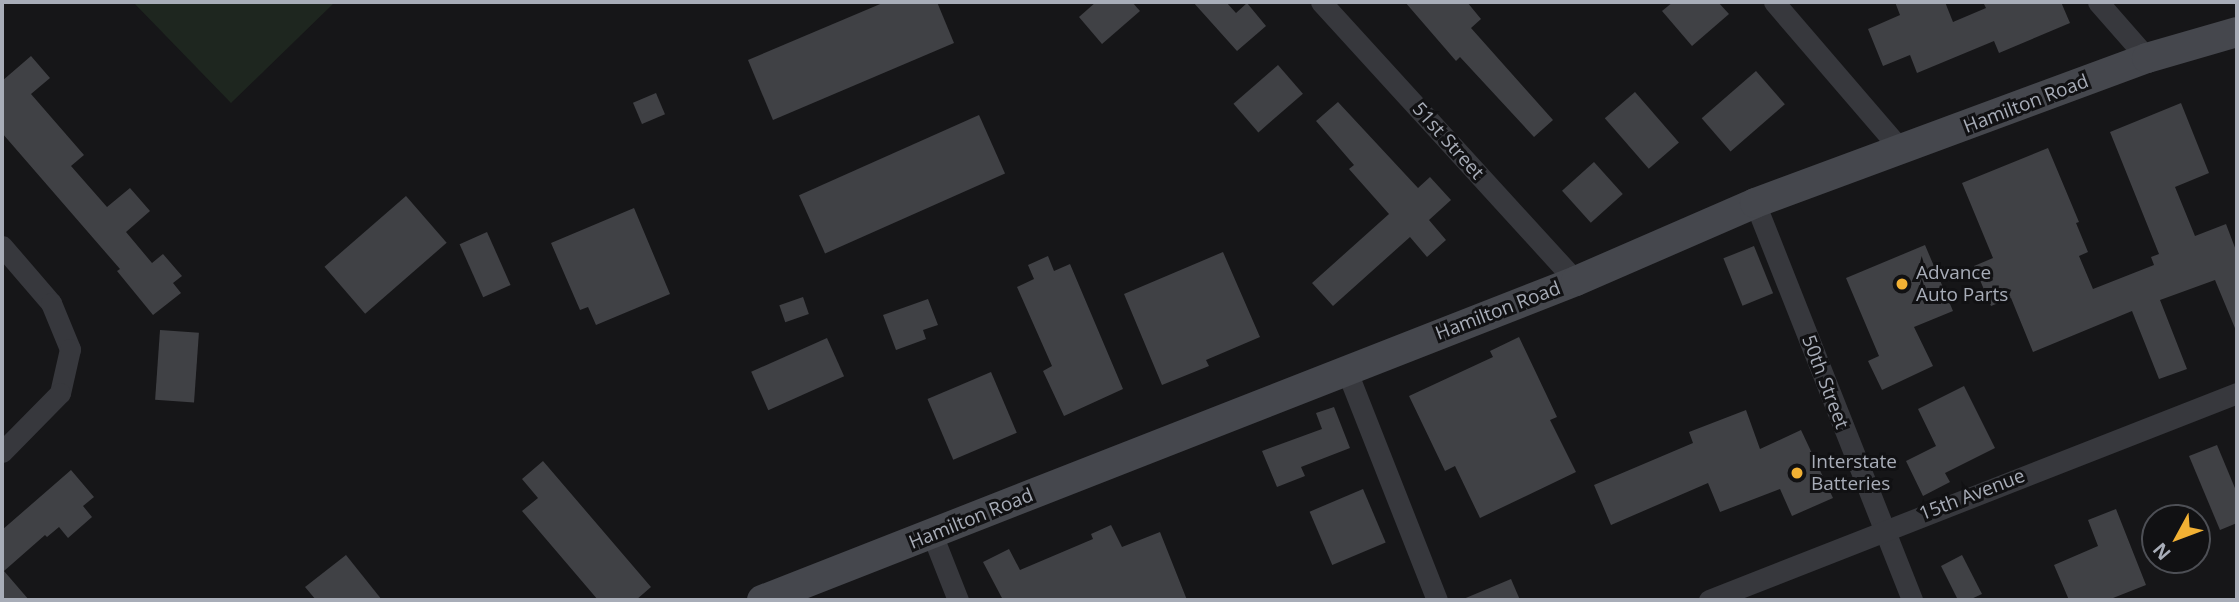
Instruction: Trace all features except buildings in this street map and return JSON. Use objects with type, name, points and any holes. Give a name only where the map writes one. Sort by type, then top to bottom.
[{"type":"street","name":"51st Street","points":[[1321,2],[1576,281]]},
{"type":"street","points":[[1774,2],[1902,151]]},
{"type":"street","points":[[2098,2],[2147,58]]},
{"type":"street","name":"Hamilton Road","points":[[762,600],[1576,281],[1755,203],[1902,151],[2147,58],[2237,32]]},
{"type":"street","name":"50th Street","points":[[1755,203],[1912,600]]},
{"type":"street","points":[[2,246],[51,303],[70,349],[60,393],[2,453]]},
{"type":"street","points":[[1346,369],[1437,600]]},
{"type":"street","name":"15th Avenue","points":[[1709,600],[1883,529],[2237,393]]},
{"type":"street","points":[[932,534],[958,600]]},
{"type":"shaded area","points":[[133,2],[335,2],[231,103]]},
{"type":"place","name":"Advance Auto Parts","points":[[1902,284]]},
{"type":"place","name":"Interstate Batteries","points":[[1797,473]]}]
